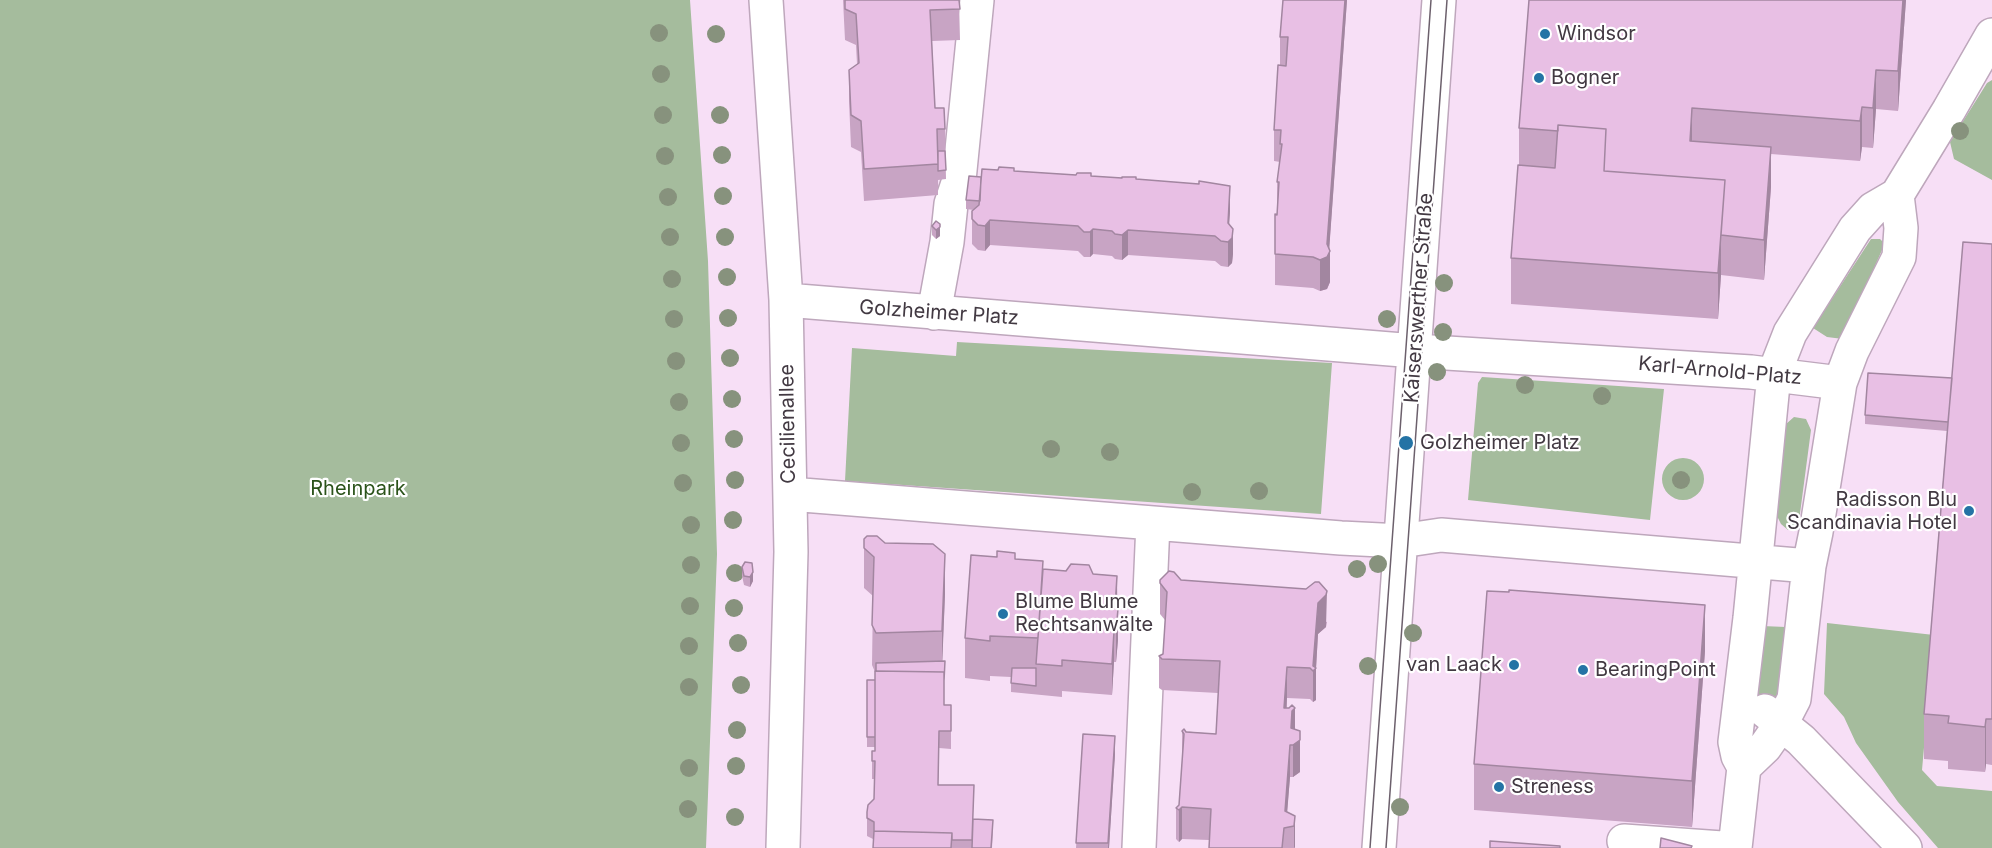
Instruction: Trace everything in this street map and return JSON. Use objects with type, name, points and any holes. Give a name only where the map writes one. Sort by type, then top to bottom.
[{"type":"street","name":"Cecilienallee","points":[[766,0],[786,300],[790,494],[783,848]]},
{"type":"street","points":[[934,313],[947,242],[951,204],[959,180],[977,0]]},
{"type":"street","name":"Kaiserswerther Straße","points":[[1379,848],[1439,0]]},
{"type":"street","points":[[1735,848],[1744,767],[1738,756],[1735,742],[1756,561],[1774,374],[1790,333],[1855,229],[1873,209],[1897,195],[1992,35]]},
{"type":"street","points":[[1744,767],[1765,747],[1781,724],[1794,699],[1809,566],[1840,383],[1852,351],[1899,257],[1901,228],[1897,195]]},
{"type":"street","name":"Golzheimer Platz","points":[[786,300],[1415,351]]},
{"type":"street","name":"Karl-Arnold-Platz","points":[[1415,351],[1774,374],[1840,383]]},
{"type":"street","points":[[790,494],[1401,542],[1441,535],[1809,566]]},
{"type":"street","points":[[1139,848],[1153,523]]},
{"type":"street","points":[[1743,675],[1751,694],[1763,709],[1801,740],[1905,848]]},
{"type":"street","points":[[1624,841],[1722,848]]},
{"type":"green space","name":"Rheinpark","points":[[0,0],[690,0],[708,261],[717,554],[706,848],[0,848]]},
{"type":"green space","points":[[1992,80],[1992,180],[1954,159],[1950,142],[1987,83]]},
{"type":"green space","points":[[1871,239],[1880,239],[1884,243],[1843,339],[1827,337],[1813,328]]},
{"type":"green space","points":[[957,342],[1332,363],[1321,514],[845,481],[852,348],[956,356]]},
{"type":"green space","points":[[1482,377],[1664,389],[1650,520],[1468,500],[1478,383]]},
{"type":"green space","points":[[1794,417],[1806,419],[1811,430],[1799,521],[1795,527],[1788,530],[1777,516],[1786,424]]},
{"type":"green space","points":[[1683,458],[1698,464],[1704,479],[1698,494],[1683,500],[1668,494],[1662,479],[1668,464]]},
{"type":"green space","points":[[1827,623],[1934,635],[1922,770],[1937,786],[1992,791],[1992,848],[1938,848],[1898,802],[1856,743],[1844,717],[1824,694]]},
{"type":"green space","points":[[1762,626],[1786,627],[1792,636],[1777,701],[1756,698]]},
{"type":"building","points":[[845,0],[959,0],[960,9],[930,10],[935,108],[944,108],[945,129],[937,129],[938,164],[864,169],[861,121],[851,115],[849,70],[859,63],[856,14],[845,9]]},
{"type":"building","points":[[1283,0],[1345,0],[1327,244],[1330,251],[1327,257],[1320,260],[1313,257],[1275,254],[1275,214],[1277,215],[1279,182],[1277,182],[1282,144],[1280,144],[1281,130],[1274,130],[1278,65],[1286,66],[1288,37],[1280,37]]},
{"type":"building","points":[[1529,0],[1903,0],[1898,71],[1876,70],[1873,108],[1862,107],[1860,121],[1692,108],[1690,141],[1771,147],[1764,240],[1721,235],[1725,180],[1604,171],[1606,129],[1558,125],[1558,131],[1519,128]]},
{"type":"building","points":[[1558,125],[1606,129],[1604,171],[1725,180],[1718,273],[1511,258],[1518,165],[1555,168]]},
{"type":"building","points":[[938,151],[945,151],[946,170],[938,171]]},
{"type":"building","points":[[999,167],[1014,168],[1014,171],[1076,175],[1077,173],[1091,173],[1091,176],[1136,177],[1136,179],[1199,184],[1199,181],[1230,186],[1228,223],[1233,229],[1232,238],[1228,242],[1221,241],[1215,236],[1128,230],[1122,235],[1112,231],[1093,229],[1090,232],[1084,232],[1078,226],[990,220],[985,226],[978,225],[972,219],[972,211],[979,205],[982,169],[998,170]]},
{"type":"building","points":[[969,176],[981,177],[980,201],[966,200]]},
{"type":"building","points":[[936,221],[940,227],[936,230],[932,226]]},
{"type":"building","points":[[1963,242],[1992,244],[1992,719],[1986,719],[1985,727],[1948,723],[1949,716],[1924,714]]},
{"type":"building","points":[[1868,373],[1952,378],[1948,422],[1865,415]]},
{"type":"building","points":[[867,536],[877,536],[885,543],[933,544],[945,554],[942,631],[876,633],[872,625],[874,557],[864,548],[864,539]]},
{"type":"building","points":[[997,551],[1015,553],[1015,559],[1043,561],[1038,638],[990,636],[990,641],[965,638],[971,555],[997,557]]},
{"type":"building","points":[[745,562],[752,563],[753,572],[750,577],[744,576],[742,567]]},
{"type":"building","points":[[1071,564],[1089,565],[1093,574],[1117,576],[1115,607],[1118,609],[1112,664],[1062,660],[1062,666],[1036,664],[1043,569],[1066,571]]},
{"type":"building","points":[[1169,571],[1174,572],[1181,580],[1306,589],[1315,582],[1319,582],[1327,591],[1318,603],[1313,666],[1316,668],[1313,671],[1310,668],[1287,667],[1284,708],[1292,705],[1295,708],[1292,711],[1291,728],[1300,731],[1300,740],[1290,745],[1285,811],[1295,816],[1294,826],[1284,828],[1282,848],[1209,848],[1211,809],[1182,807],[1179,810],[1176,808],[1179,805],[1184,734],[1182,731],[1184,729],[1186,732],[1216,734],[1220,661],[1162,659],[1159,656],[1163,654],[1167,592],[1160,580]]},
{"type":"building","points":[[1509,590],[1705,605],[1692,781],[1474,764],[1487,591],[1509,592]]},
{"type":"building","points":[[945,661],[944,681],[944,672],[876,671],[876,663]]},
{"type":"building","points":[[1012,668],[1036,668],[1036,686],[1011,683]]},
{"type":"building","points":[[875,671],[944,672],[944,705],[951,705],[951,731],[939,731],[938,785],[974,785],[972,840],[952,840],[952,833],[874,831],[874,822],[867,818],[867,812],[868,805],[874,799],[875,761],[872,761],[872,751],[875,751]]},
{"type":"building","points":[[867,680],[875,680],[875,737],[867,737]]},
{"type":"building","points":[[1083,734],[1115,736],[1108,843],[1076,843]]},
{"type":"building","points":[[973,819],[993,820],[991,848],[972,848]]},
{"type":"building","points":[[874,831],[952,833],[951,848],[873,848]]},
{"type":"building","points":[[1661,838],[1692,846],[1691,848],[1660,848]]},
{"type":"building","points":[[1490,841],[1560,846],[1560,848],[1490,848]]},
{"type":"tram line","points":[[1370,848],[1431,0]]},
{"type":"tram line","points":[[1386,848],[1447,0]]},
{"type":"place","name":"Windsor","points":[[1545,34]]},
{"type":"place","name":"Bogner","points":[[1539,78]]},
{"type":"place","name":"Golzheimer Platz","points":[[1406,443]]},
{"type":"place","name":"Radisson Blu Scandinavia Hotel","points":[[1969,511]]},
{"type":"place","name":"Blume Blume Rechtsanwälte","points":[[1003,614]]},
{"type":"place","name":"van Laack","points":[[1514,665]]},
{"type":"place","name":"BearingPoint","points":[[1583,670]]},
{"type":"place","name":"Streness","points":[[1499,787]]}]
